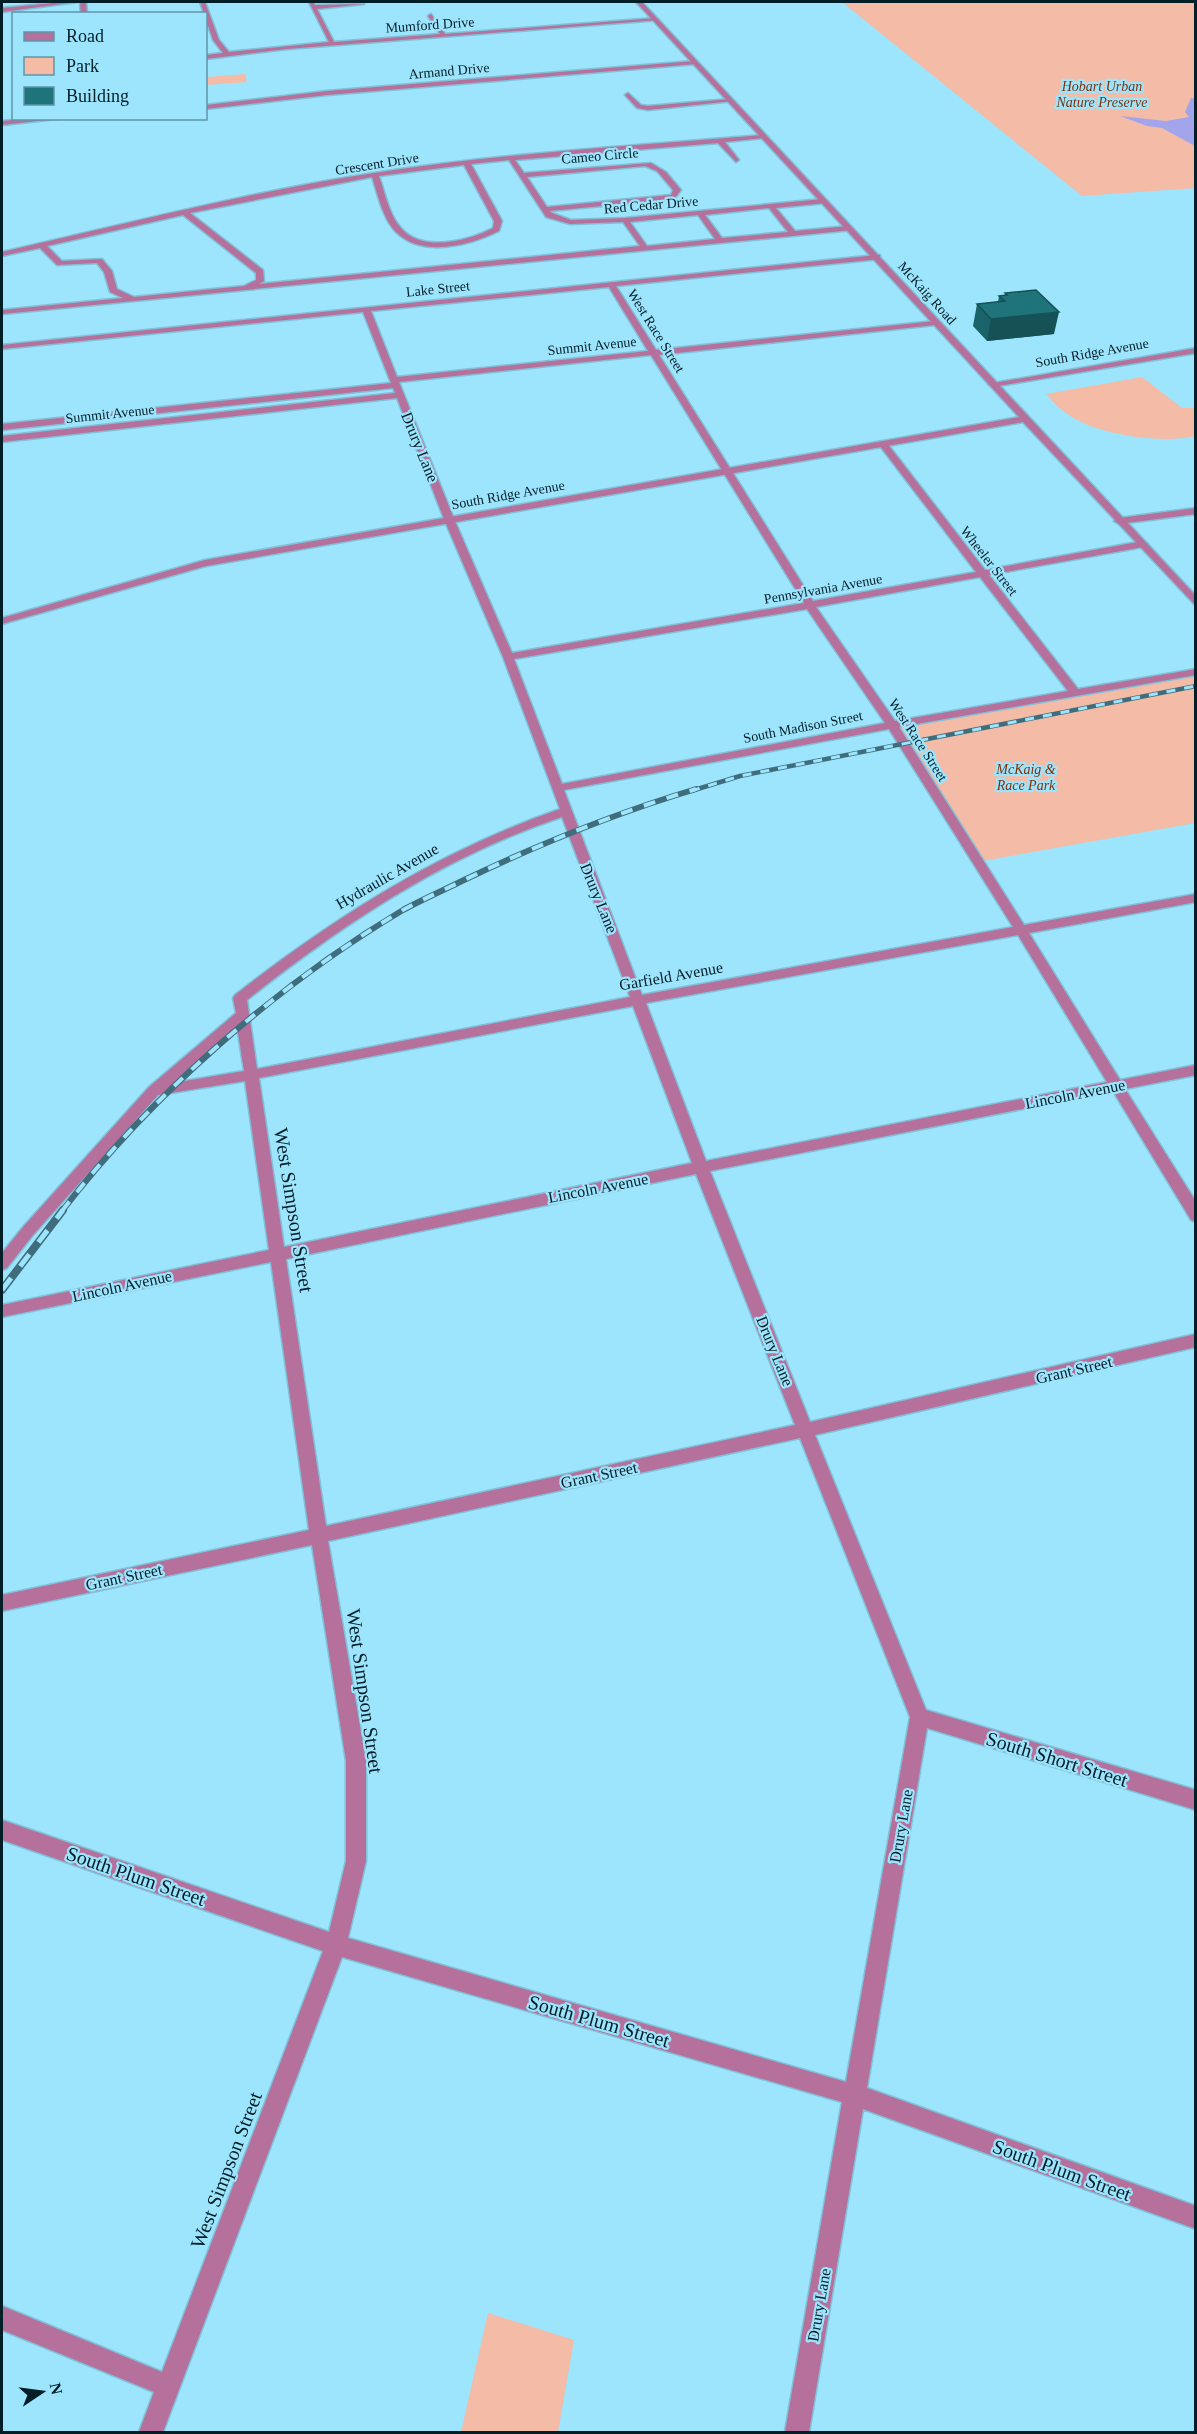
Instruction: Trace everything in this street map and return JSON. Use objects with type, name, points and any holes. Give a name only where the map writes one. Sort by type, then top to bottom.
[{"type":"street","points":[[2,10],[74,2]]},
{"type":"street","name":"McKaig Road","points":[[639,2],[1196,603]]},
{"type":"street","points":[[332,43],[312,4],[361,4]]},
{"type":"street","points":[[207,16],[216,40],[227,54]]},
{"type":"street","points":[[431,16],[444,36]]},
{"type":"street","name":"Mumford Drive","points":[[207,57],[332,43],[656,20]]},
{"type":"street","name":"Armand Drive","points":[[207,107],[327,93],[694,63]]},
{"type":"street","points":[[628,95],[639,107],[648,108],[730,101]]},
{"type":"street","points":[[2,123],[38,120]]},
{"type":"street","name":"Crescent Drive","points":[[2,254],[185,213],[375,175],[467,164],[762,137]]},
{"type":"street","points":[[720,141],[736,160]]},
{"type":"street","name":"Red Cedar Drive","points":[[512,160],[549,215],[570,222],[625,220],[823,201]]},
{"type":"street","points":[[375,175],[397,230],[410,239],[427,243],[463,243],[484,237],[496,229],[498,221],[467,164]]},
{"type":"street","name":"Cameo Circle","points":[[521,175],[654,165],[677,190],[674,197],[544,209]]},
{"type":"street","points":[[771,206],[793,233]]},
{"type":"street","points":[[699,212],[720,241]]},
{"type":"street","points":[[185,213],[192,221],[260,272],[260,281],[246,287]]},
{"type":"street","points":[[625,220],[646,249]]},
{"type":"street","points":[[2,312],[849,228]]},
{"type":"street","points":[[463,243],[468,265]]},
{"type":"street","points":[[42,245],[60,263],[99,261],[108,271],[113,290],[134,298]]},
{"type":"street","name":"Lake Street","points":[[2,347],[877,257]]},
{"type":"street","name":"West Race Street","points":[[610,284],[810,605],[892,725],[1021,930],[1196,1216]]},
{"type":"street","name":"Drury Lane","points":[[366,310],[449,519],[508,657],[701,1167],[807,1429],[919,1717],[797,2433]]},
{"type":"street","name":"Summit Avenue","points":[[2,427],[935,322]]},
{"type":"street","name":"South Ridge Avenue","points":[[992,384],[1196,350]]},
{"type":"street","name":"Summit Avenue","points":[[2,439],[400,395]]},
{"type":"street","name":"South Ridge Avenue","points":[[2,621],[205,563],[1024,419]]},
{"type":"street","name":"Wheeler Street","points":[[883,444],[981,574],[1076,694]]},
{"type":"street","points":[[1119,521],[1196,511]]},
{"type":"street","name":"Pennsylvania Avenue","points":[[508,657],[1143,544]]},
{"type":"street","name":"South Madison Street","points":[[558,788],[892,725],[1196,672]]},
{"type":"street","name":"Hydraulic Avenue","points":[[2,1264],[35,1222],[154,1091],[282,965],[358,912],[445,863],[506,833],[567,811]]},
{"type":"street","name":"Garfield Avenue","points":[[154,1091],[1196,898]]},
{"type":"street","name":"West Simpson Street","points":[[151,2433],[336,1945],[356,1861],[356,1761],[319,1537],[241,1006]]},
{"type":"street","name":"Lincoln Avenue","points":[[2,1311],[701,1167],[1196,1070]]},
{"type":"street","name":"Grant Street","points":[[2,1603],[319,1537],[1081,1369],[1196,1340]]},
{"type":"street","name":"South Short Street","points":[[919,1717],[1196,1800]]},
{"type":"street","name":"South Plum Street","points":[[2,1830],[336,1945],[855,2095],[1196,2218]]},
{"type":"street","points":[[2,2318],[168,2386]]},
{"type":"green space","name":"Hobart Urban Nature Preserve","points":[[842,2],[1195,2],[1195,188],[1082,196]]},
{"type":"green space","points":[[245,74],[247,82],[207,85],[207,77]]},
{"type":"green space","points":[[1142,377],[1182,408],[1195,408],[1195,436],[1165,439],[1110,432],[1078,421],[1060,409],[1046,394]]},
{"type":"green space","name":"McKaig & Race Park","points":[[1195,671],[1195,823],[977,862],[892,725]]},
{"type":"green space","points":[[488,2313],[574,2340],[558,2432],[461,2432]]},
{"type":"water","points":[[1191,98],[1195,98],[1195,146],[1162,128],[1147,126],[1120,116],[1166,121],[1189,117],[1185,112]]},
{"type":"building","points":[[1036,290],[1059,312],[991,319],[977,304],[1005,301],[999,296],[1007,295],[1005,293]]},
{"type":"railway","points":[[691,791],[740,776],[1196,686]]},
{"type":"railway","points":[[62,1211],[135,1126],[219,1045],[309,972],[356,940],[403,910],[521,854],[607,819],[696,789]]},
{"type":"railway","points":[[2,1290],[63,1210]]}]
